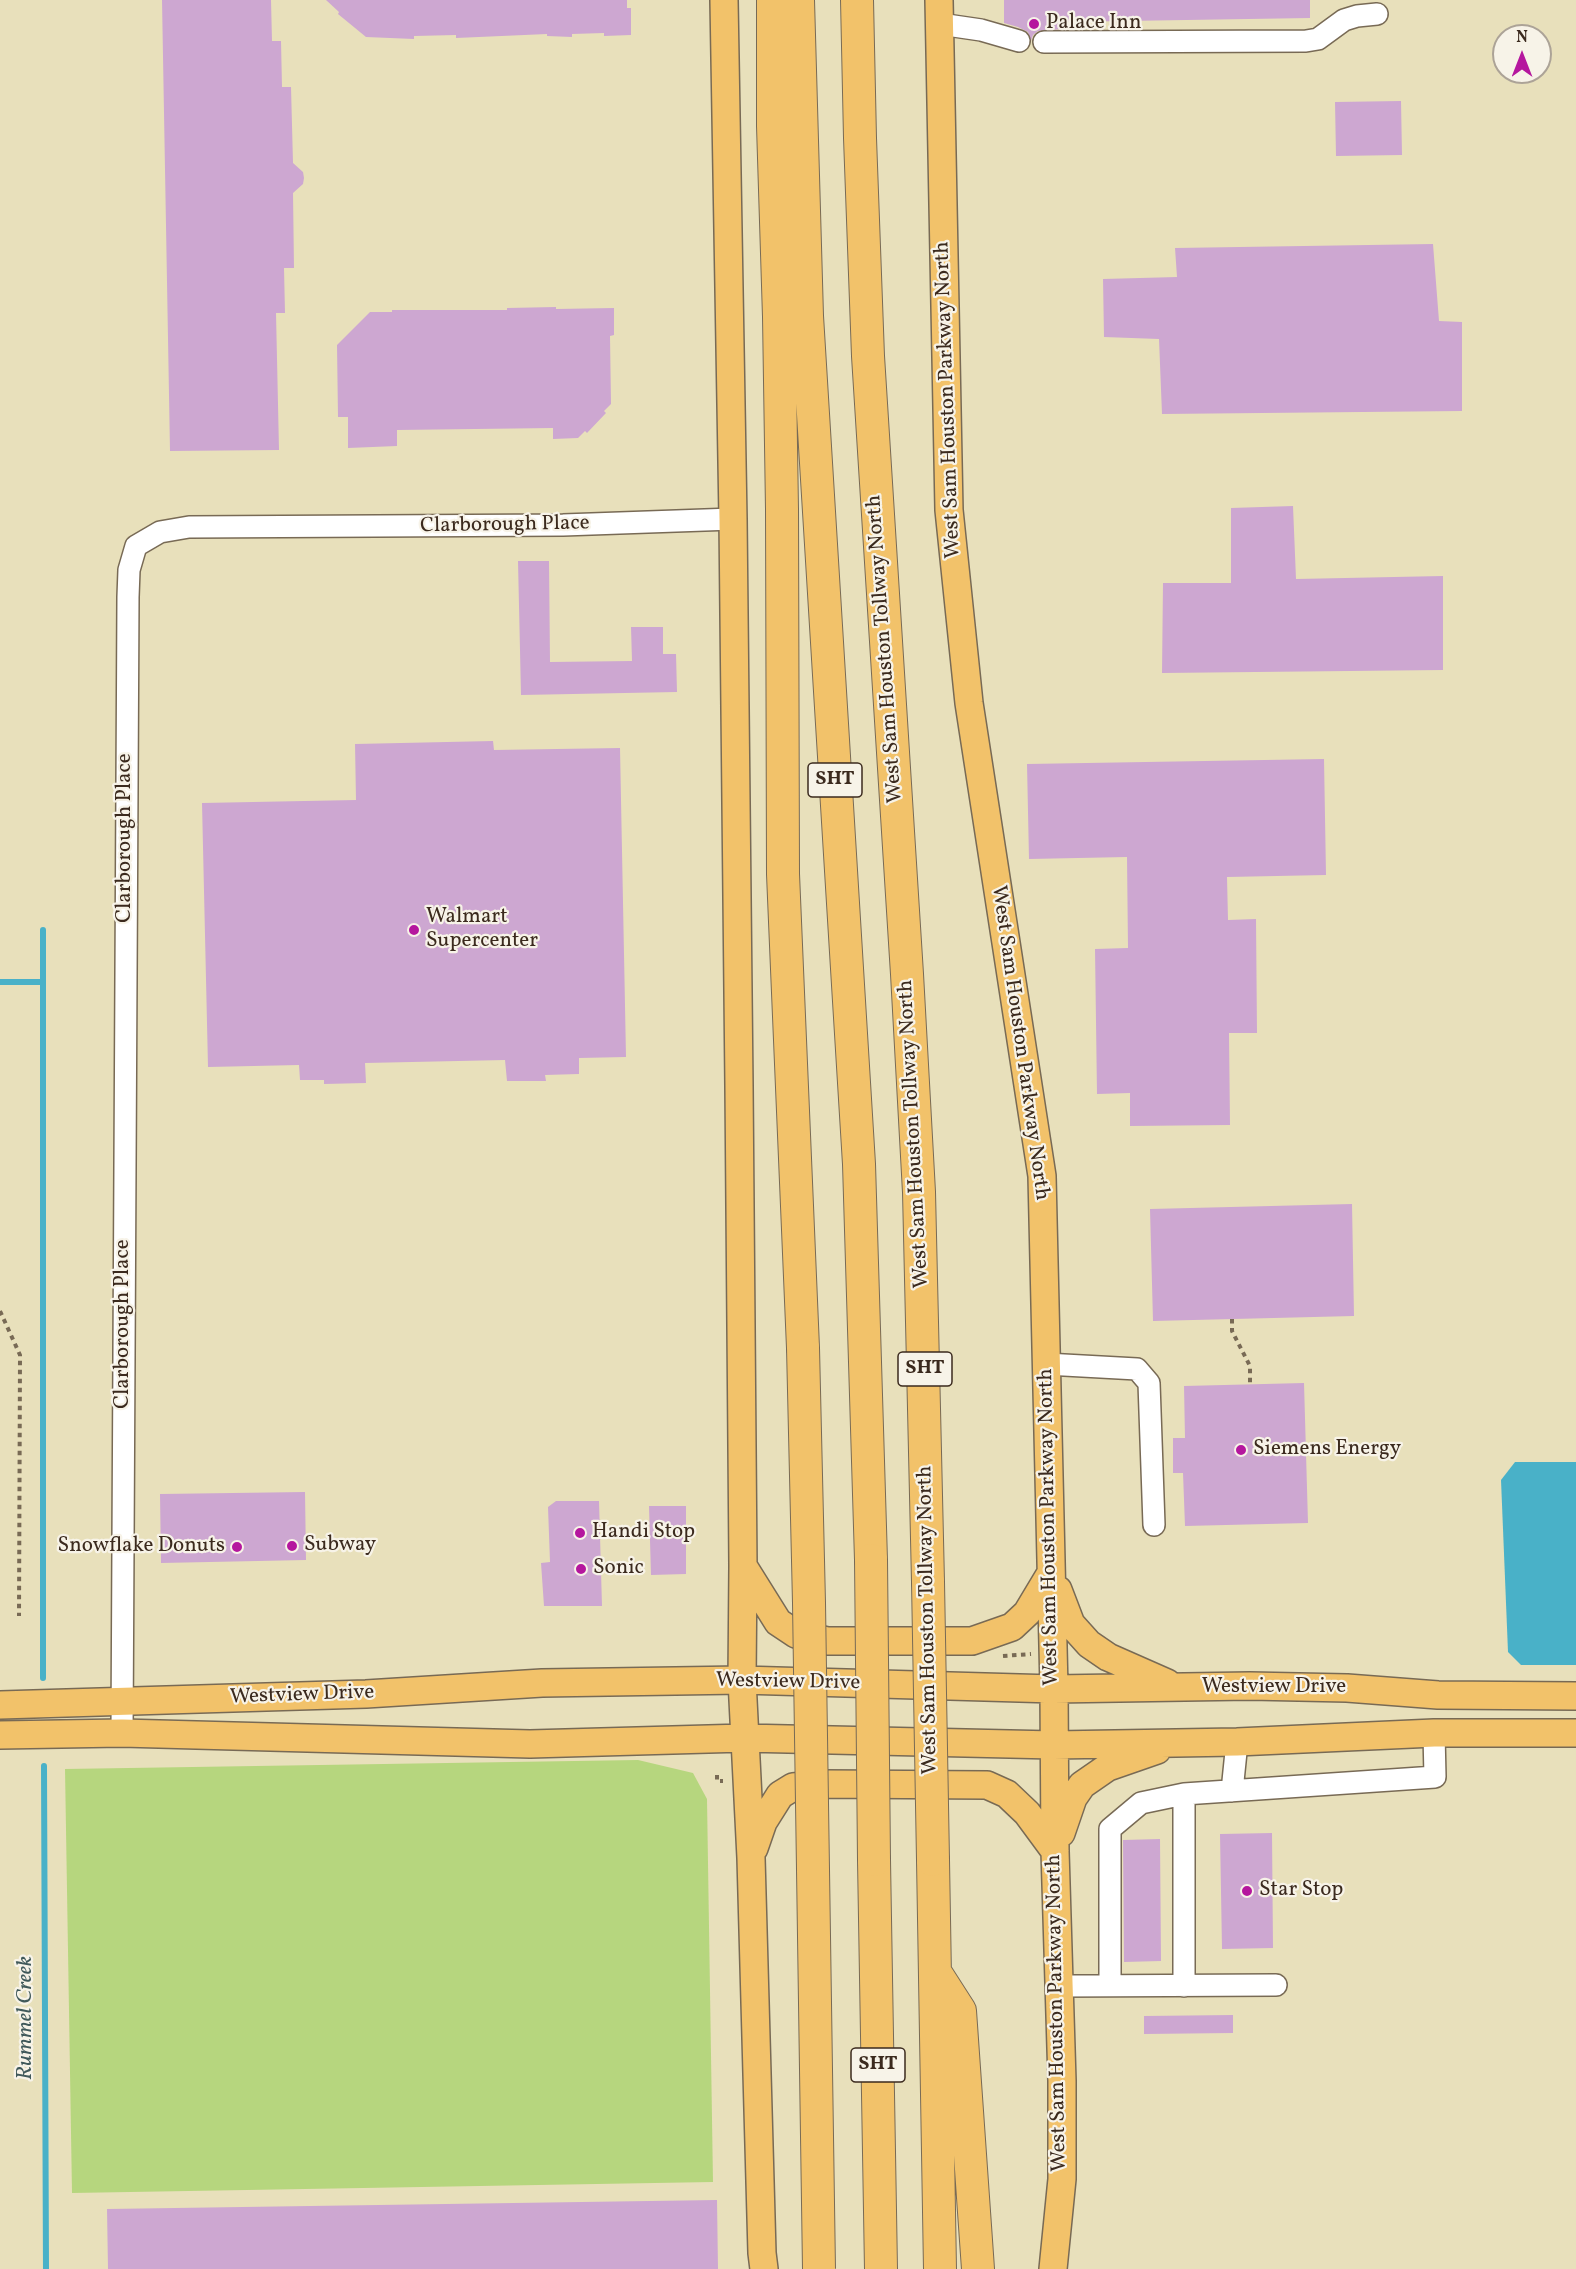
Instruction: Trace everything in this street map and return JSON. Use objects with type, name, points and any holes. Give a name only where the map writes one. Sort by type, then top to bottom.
[{"type":"highway","points":[[772,0],[782,509],[783,874],[803,1348],[819,2269]]},
{"type":"highway","name":"SHT","points":[[798,0],[807,316],[859,1164],[871,1560],[881,2269]]},
{"type":"highway","name":"West Sam Houston Tollway North","points":[[857,0],[868,345],[918,1173],[925,1373],[940,2269]]},
{"type":"highway","points":[[935,1972],[960,2010],[978,2269]]},
{"type":"main road","points":[[724,0],[733,519],[743,1566],[742,1680],[751,1858],[763,2264]]},
{"type":"main road","name":"West Sam Houston Parkway North","points":[[939,12],[949,510],[969,703],[1042,1176],[1054,1689],[1055,1851],[1060,1986],[1062,2178],[1053,2269]]},
{"type":"main road","points":[[743,1566],[778,1622],[796,1634],[827,1641],[972,1641],[1012,1627],[1027,1613],[1051,1572]]},
{"type":"main road","points":[[1051,1572],[1071,1624],[1089,1644],[1107,1657],[1177,1687]]},
{"type":"main road","name":"Westview Drive","points":[[0,1705],[366,1694],[542,1683],[742,1680],[1054,1689],[1347,1688],[1438,1695],[1576,1696]]},
{"type":"main road","points":[[1434,1733],[1438,1695]]},
{"type":"main road","name":"Westview Drive","points":[[0,1735],[122,1733],[530,1744],[744,1738],[1054,1744],[1237,1742],[1434,1733],[1576,1733]]},
{"type":"main road","points":[[1055,1851],[1073,1798],[1082,1785],[1108,1767],[1179,1743]]},
{"type":"main road","points":[[751,1858],[764,1822],[780,1795],[794,1787],[825,1784],[987,1785],[1007,1794],[1027,1814],[1055,1851]]},
{"type":"main road","points":[[1062,2178],[1064,2269]]},
{"type":"street","points":[[939,12],[981,30],[1018,41]]},
{"type":"street","points":[[1044,42],[1306,41],[1318,39],[1344,20],[1377,14]]},
{"type":"street","name":"Clarborough Place","points":[[122,1733],[128,597],[129,570],[136,546],[160,532],[189,527],[574,525],[733,519]]},
{"type":"street","points":[[1046,1364],[1137,1369],[1149,1383],[1154,1525]]},
{"type":"street","points":[[1110,1986],[1110,1829],[1141,1803],[1184,1794],[1435,1777],[1434,1733]]},
{"type":"street","points":[[1232,1791],[1237,1742]]},
{"type":"street","points":[[1184,1794],[1184,1986]]},
{"type":"street","points":[[1060,1986],[1276,1985]]},
{"type":"path","points":[[0,1311],[20,1355],[19,1616]]},
{"type":"path","points":[[1232,1319],[1232,1331],[1250,1366],[1250,1384]]},
{"type":"path","points":[[717,1775],[717,1781],[723,1781]]},
{"type":"green space","points":[[638,1760],[693,1773],[707,1799],[713,2182],[72,2193],[65,1769]]},
{"type":"water","points":[[1515,1462],[1576,1462],[1576,1665],[1521,1665],[1508,1652],[1501,1480]]},
{"type":"building","points":[[162,0],[271,0],[272,41],[281,41],[282,87],[291,87],[293,163],[303,172],[304,178],[303,184],[293,193],[294,268],[284,268],[285,313],[276,313],[279,450],[170,451]]},
{"type":"building","points":[[326,0],[627,0],[627,8],[631,8],[631,35],[604,36],[604,33],[572,34],[572,37],[547,36],[547,34],[456,38],[456,35],[414,36],[414,39],[366,37],[338,14],[339,12]]},
{"type":"building","name":"Palace Inn","points":[[1004,0],[1310,0],[1310,18],[1063,22],[1063,29],[1038,31],[1033,35],[1031,41],[1028,32],[1004,23]]},
{"type":"building","points":[[1401,101],[1402,155],[1336,156],[1335,102]]},
{"type":"building","points":[[1433,244],[1439,321],[1462,322],[1462,411],[1162,414],[1159,339],[1104,337],[1103,279],[1177,277],[1175,248]]},
{"type":"building","points":[[556,307],[556,309],[614,308],[614,335],[610,336],[611,404],[604,411],[606,413],[587,433],[585,431],[578,438],[553,439],[553,428],[397,430],[397,446],[348,448],[348,417],[338,417],[337,345],[370,312]]},
{"type":"building","points":[[1293,506],[1296,579],[1443,576],[1443,670],[1162,673],[1163,583],[1231,583],[1231,508]]},
{"type":"building","points":[[518,561],[549,561],[550,662],[632,661],[631,627],[663,627],[663,654],[676,654],[677,692],[521,695]]},
{"type":"building","name":"Walmart Supercenter","points":[[493,741],[494,750],[620,748],[626,1057],[579,1058],[579,1074],[545,1075],[546,1081],[507,1081],[505,1060],[365,1063],[366,1083],[324,1084],[324,1080],[300,1080],[299,1065],[208,1067],[202,803],[356,800],[355,744]]},
{"type":"building","points":[[1324,759],[1326,875],[1227,877],[1228,920],[1256,919],[1257,1033],[1229,1033],[1230,1125],[1130,1126],[1130,1093],[1097,1094],[1095,949],[1128,948],[1127,857],[1029,859],[1027,764]]},
{"type":"building","points":[[1352,1204],[1354,1316],[1153,1321],[1150,1209]]},
{"type":"building","points":[[1304,1383],[1308,1523],[1185,1526],[1183,1473],[1173,1473],[1173,1438],[1185,1438],[1184,1386]]},
{"type":"building","points":[[305,1492],[306,1560],[161,1563],[160,1494]]},
{"type":"building","points":[[556,1501],[599,1501],[602,1606],[544,1606],[541,1563],[550,1562],[548,1507]]},
{"type":"building","points":[[649,1506],[686,1506],[686,1574],[651,1575]]},
{"type":"building","name":"Star Stop","points":[[1272,1833],[1273,1948],[1222,1949],[1220,1834]]},
{"type":"building","points":[[1160,1839],[1161,1961],[1124,1962],[1123,1840]]},
{"type":"building","points":[[1233,2015],[1233,2033],[1144,2034],[1144,2016]]},
{"type":"building","points":[[717,2200],[718,2269],[108,2269],[107,2209]]},
{"type":"waterway","points":[[43,930],[43,1678]]},
{"type":"waterway","name":"Rummel Creek","points":[[0,982],[43,982]]},
{"type":"waterway","name":"Rummel Creek","points":[[44,1766],[46,2269]]},
{"type":"place","name":"Palace Inn","points":[[1034,24]]},
{"type":"place","name":"Walmart Supercenter","points":[[414,930]]},
{"type":"place","name":"Siemens Energy","points":[[1241,1450]]},
{"type":"place","name":"Handi Stop","points":[[580,1533]]},
{"type":"place","name":"Subway","points":[[292,1546]]},
{"type":"place","name":"Snowflake Donuts","points":[[237,1547]]},
{"type":"place","name":"Sonic","points":[[581,1569]]},
{"type":"place","name":"Star Stop","points":[[1247,1891]]}]
